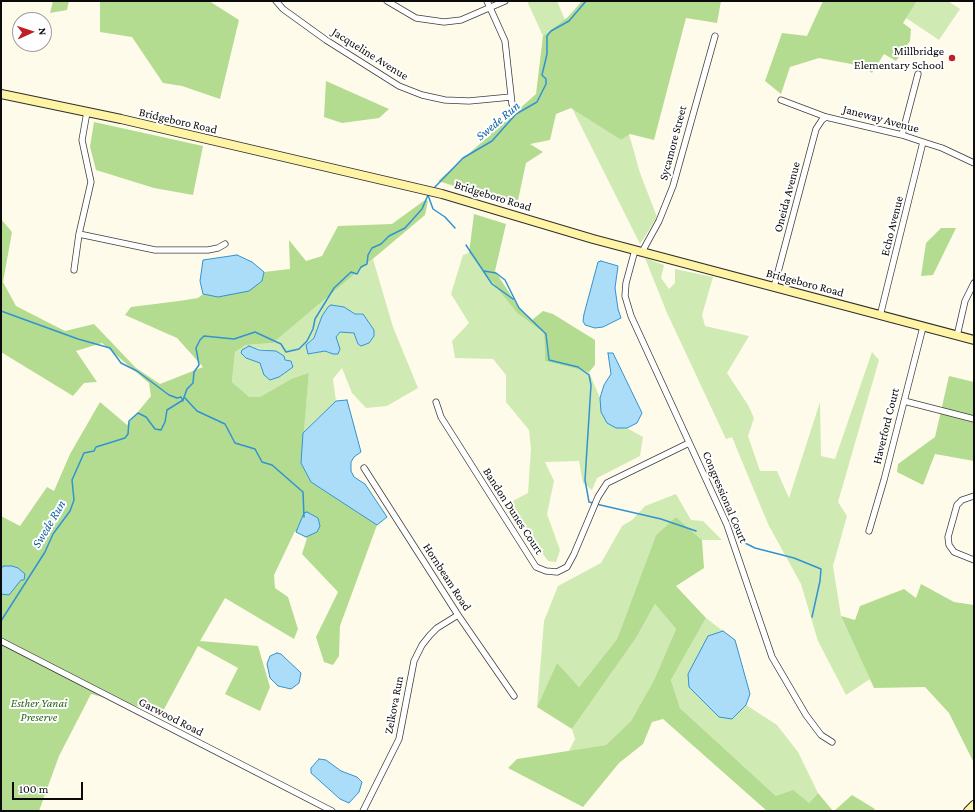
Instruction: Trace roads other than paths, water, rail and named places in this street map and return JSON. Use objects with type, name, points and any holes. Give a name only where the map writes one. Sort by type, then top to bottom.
[{"type":"main road","name":"Bridgeboro Road","points":[[1,94],[87,112],[442,194],[639,251],[974,340]]},
{"type":"main road","points":[[968,811],[974,805]]},
{"type":"street","name":"Jacqueline Avenue","points":[[276,1],[283,9],[326,40],[399,86],[422,95],[445,100],[469,101],[511,97]]},
{"type":"street","points":[[387,1],[406,13],[433,22],[461,20],[505,1]]},
{"type":"street","points":[[487,1],[505,41],[512,104]]},
{"type":"street","name":"Sycamore Street","points":[[639,251],[660,221],[673,186],[715,36]]},
{"type":"street","points":[[902,135],[918,74]]},
{"type":"street","name":"Janeway Avenue","points":[[781,100],[826,117],[902,135],[924,142],[942,148],[974,163]]},
{"type":"street","points":[[74,270],[79,234],[91,182],[82,140],[87,112]]},
{"type":"street","name":"Oneida Avenue","points":[[774,287],[816,129],[826,117]]},
{"type":"street","name":"Echo Avenue","points":[[880,316],[924,142]]},
{"type":"street","points":[[79,234],[155,250],[208,250],[218,248],[225,244]]},
{"type":"street","name":"Congressional Court","points":[[639,251],[626,283],[625,296],[630,316],[727,525],[772,657],[806,715],[821,735],[832,742]]},
{"type":"street","points":[[957,336],[965,301],[974,283]]},
{"type":"street","name":"Haverford Court","points":[[869,531],[884,480],[923,327]]},
{"type":"street","points":[[904,401],[974,419]]},
{"type":"street","name":"Bandon Dunes Court","points":[[436,402],[441,417],[536,567],[546,571],[557,572],[567,567],[598,497],[607,483],[690,443]]},
{"type":"street","name":"Hornbeam Road","points":[[364,468],[458,615],[514,696]]},
{"type":"street","points":[[974,496],[962,500],[957,505],[948,537],[949,545],[954,552],[974,560]]},
{"type":"street","name":"Zelkova Run","points":[[363,811],[399,739],[414,661],[422,645],[430,635],[437,628],[458,615]]},
{"type":"street","name":"Garwood Road","points":[[1,642],[332,811]]},
{"type":"water","points":[[237,255],[252,262],[264,272],[262,281],[249,291],[218,297],[203,294],[200,281],[203,260]]},
{"type":"water","points":[[601,261],[618,266],[615,288],[621,318],[603,327],[595,328],[585,325],[583,321],[598,262]]},
{"type":"water","points":[[331,305],[344,307],[355,314],[363,314],[374,330],[374,336],[369,343],[361,346],[358,344],[354,333],[340,332],[336,337],[340,349],[338,354],[325,351],[308,354],[306,345],[314,338],[322,316]]},
{"type":"water","points":[[249,346],[259,350],[276,351],[284,356],[285,360],[291,361],[293,367],[279,377],[270,380],[264,375],[260,363],[246,358],[241,353],[242,350]]},
{"type":"water","points":[[608,353],[613,353],[642,413],[637,423],[627,428],[616,428],[607,423],[601,412],[600,398],[604,385],[611,374]]},
{"type":"water","points":[[347,400],[361,452],[354,457],[351,462],[351,471],[354,477],[365,484],[387,517],[377,525],[311,482],[301,463],[303,433],[336,401]]},
{"type":"water","points":[[307,512],[318,518],[320,526],[317,532],[306,537],[296,532],[304,513]]},
{"type":"water","points":[[4,566],[18,568],[25,574],[24,580],[21,580],[9,595],[1,594],[1,568]]},
{"type":"water","points":[[723,631],[735,640],[750,694],[746,705],[732,719],[719,717],[689,687],[688,674],[708,636]]},
{"type":"water","points":[[277,653],[281,654],[301,673],[299,683],[291,689],[278,686],[270,678],[267,664],[270,656]]},
{"type":"water","points":[[319,759],[326,760],[341,771],[357,777],[362,782],[359,792],[349,803],[340,799],[311,773],[311,768]]},
{"type":"waterway","name":"Swede Run","points":[[435,187],[463,158],[492,141],[516,114],[537,102],[546,84],[546,79],[542,75],[547,54],[547,36],[551,31],[569,21],[586,1]]},
{"type":"waterway","points":[[428,195],[433,209],[445,217],[455,228]]},
{"type":"waterway","name":"Swede Run","points":[[1,621],[45,552],[53,534],[70,511],[74,500],[72,480],[84,453],[94,451],[96,447],[125,438],[128,434],[129,421],[138,413],[146,417],[155,429],[161,430],[165,422],[167,410],[183,400],[187,389],[193,383],[194,372],[199,365],[196,348],[204,336],[234,339],[255,332],[281,344],[286,352],[299,349],[307,341],[313,329],[315,319],[334,288],[351,272],[357,274],[361,267],[367,264],[368,255],[372,248],[381,244],[389,236],[405,228],[422,209],[428,195]]},
{"type":"waterway","points":[[466,245],[492,284],[513,299]]},
{"type":"waterway","points":[[484,271],[496,273],[505,280],[519,308],[546,334],[549,360],[578,367],[589,375],[591,385],[585,480],[589,502],[593,503]]},
{"type":"waterway","points":[[1,311],[78,339],[110,348],[121,363],[137,371],[169,395],[177,398],[181,397],[183,401]]},
{"type":"waterway","points":[[185,398],[197,411],[225,424],[235,443],[255,449],[262,462],[272,465],[303,492],[304,517]]},
{"type":"waterway","points":[[596,504],[661,519],[696,531]]},
{"type":"waterway","points":[[743,542],[755,548],[794,558],[821,569],[820,581],[812,617]]},
{"type":"place","name":"Millbridge Elementary School","points":[[952,58]]},
{"type":"park label","name":"Esther Yanai Preserve","points":[[39,710]]}]
